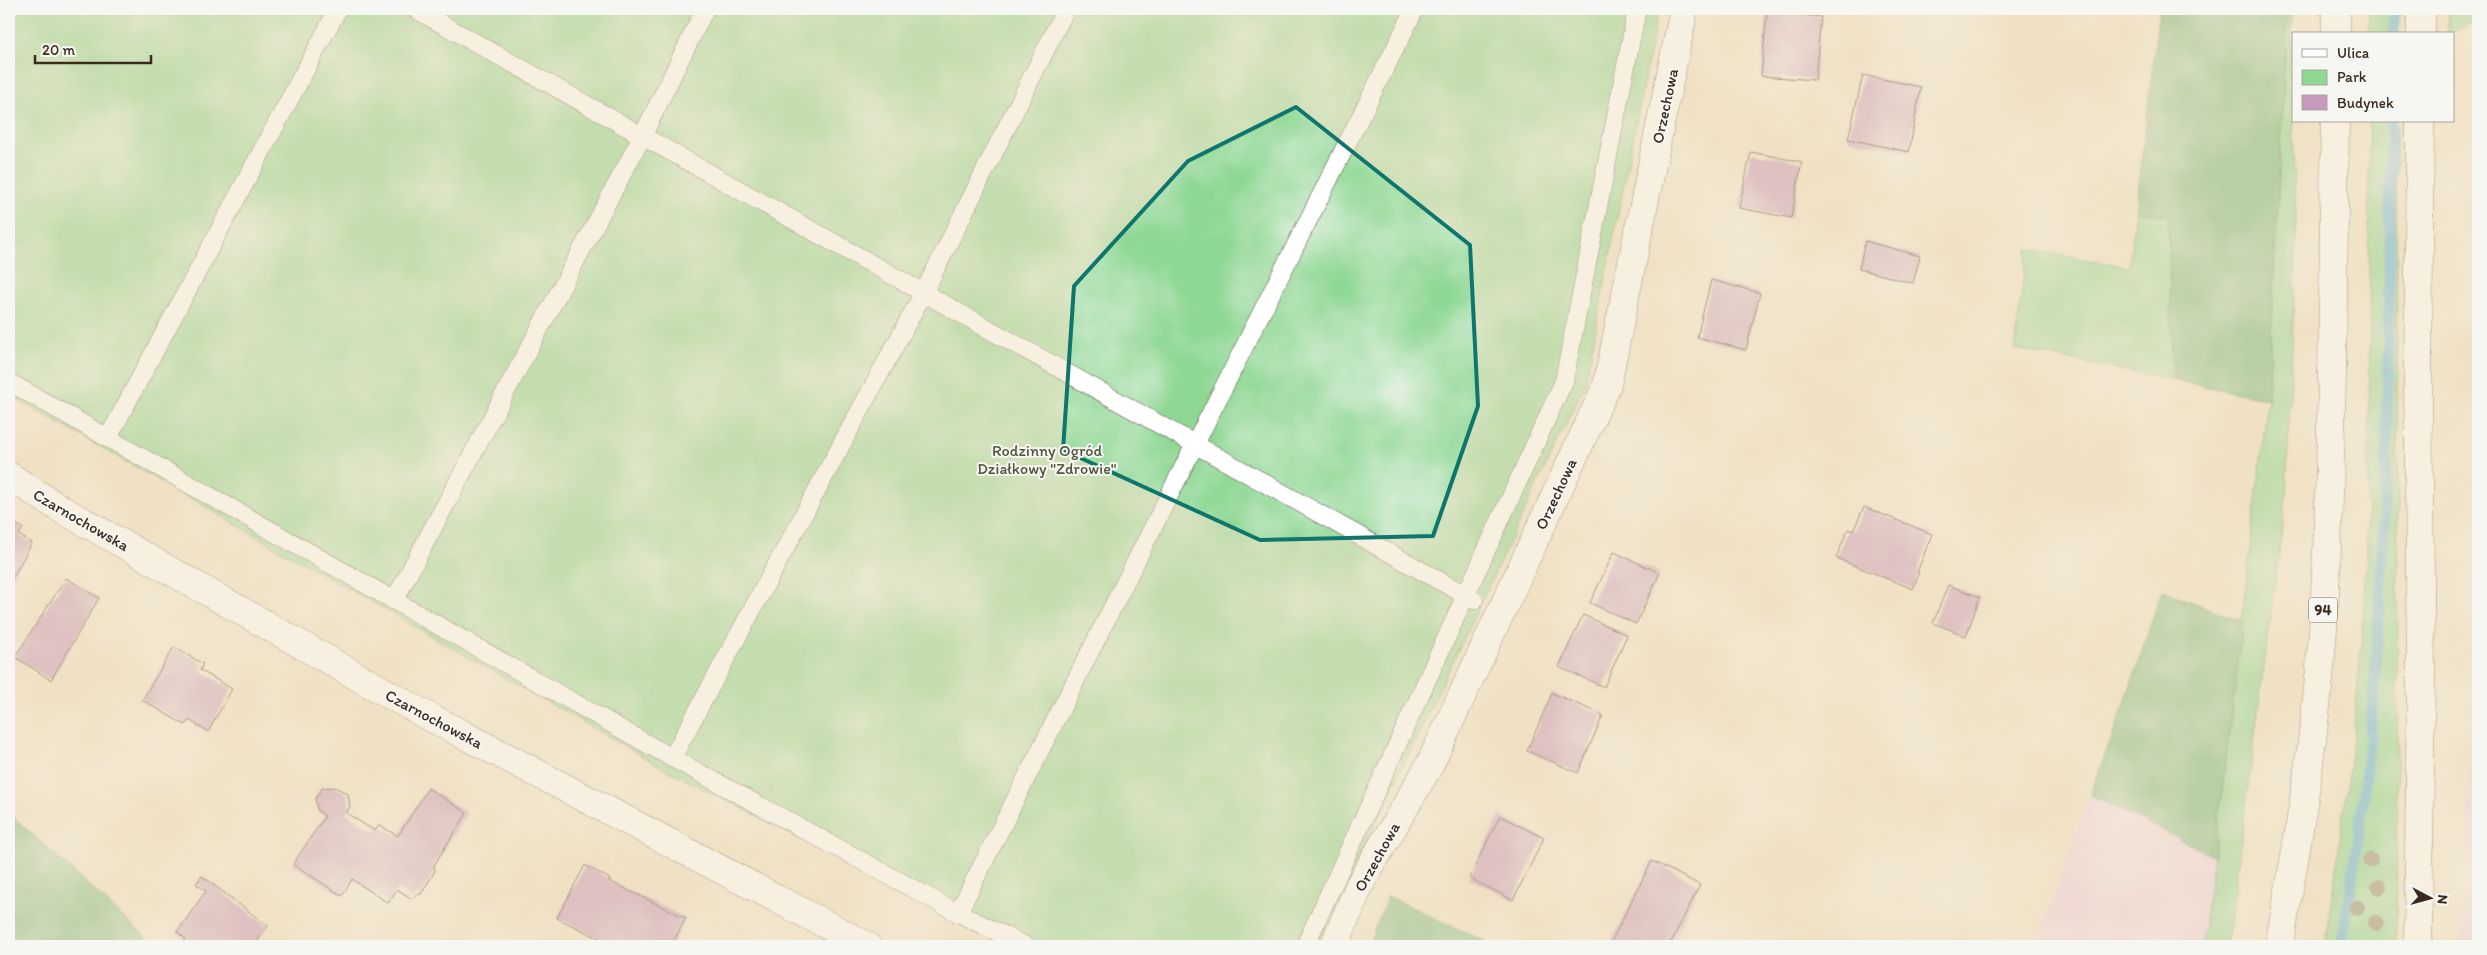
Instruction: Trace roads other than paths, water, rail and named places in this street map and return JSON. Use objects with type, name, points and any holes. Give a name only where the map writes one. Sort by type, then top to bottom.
[{"type":"street","name":"Orzechowa","points":[[1334,946],[1360,884],[1430,764],[1607,385],[1684,9]]},
{"type":"street","points":[[2336,9],[2336,32]]},
{"type":"street","points":[[2421,9],[2421,32]]},
{"type":"street","name":"94","points":[[2279,946],[2304,796],[2323,631],[2331,424],[2335,122]]},
{"type":"street","points":[[2418,946],[2421,684],[2418,390],[2420,122]]},
{"type":"street","name":"Czarnochowska","points":[[9,476],[61,509],[422,713],[867,946]]},
{"type":"lane","points":[[108,438],[338,9]]},
{"type":"lane","points":[[415,9],[1470,598]]},
{"type":"lane","points":[[394,601],[643,135],[705,9]]},
{"type":"lane","points":[[672,758],[924,292],[1066,9]]},
{"type":"lane","points":[[958,913],[1415,9]]},
{"type":"lane","points":[[1305,946],[1470,598],[1564,381],[1637,9]]},
{"type":"lane","points":[[9,382],[672,758],[958,913],[1026,946]]},
{"type":"waterway","points":[[2394,32],[2395,9]]},
{"type":"waterway","points":[[2341,946],[2357,844],[2369,742],[2378,639],[2387,431],[2391,122]]},
{"type":"park label","name":"Rodzinny Ogród Działkowy \"Zdrowie\"","points":[[1047,459]]}]
